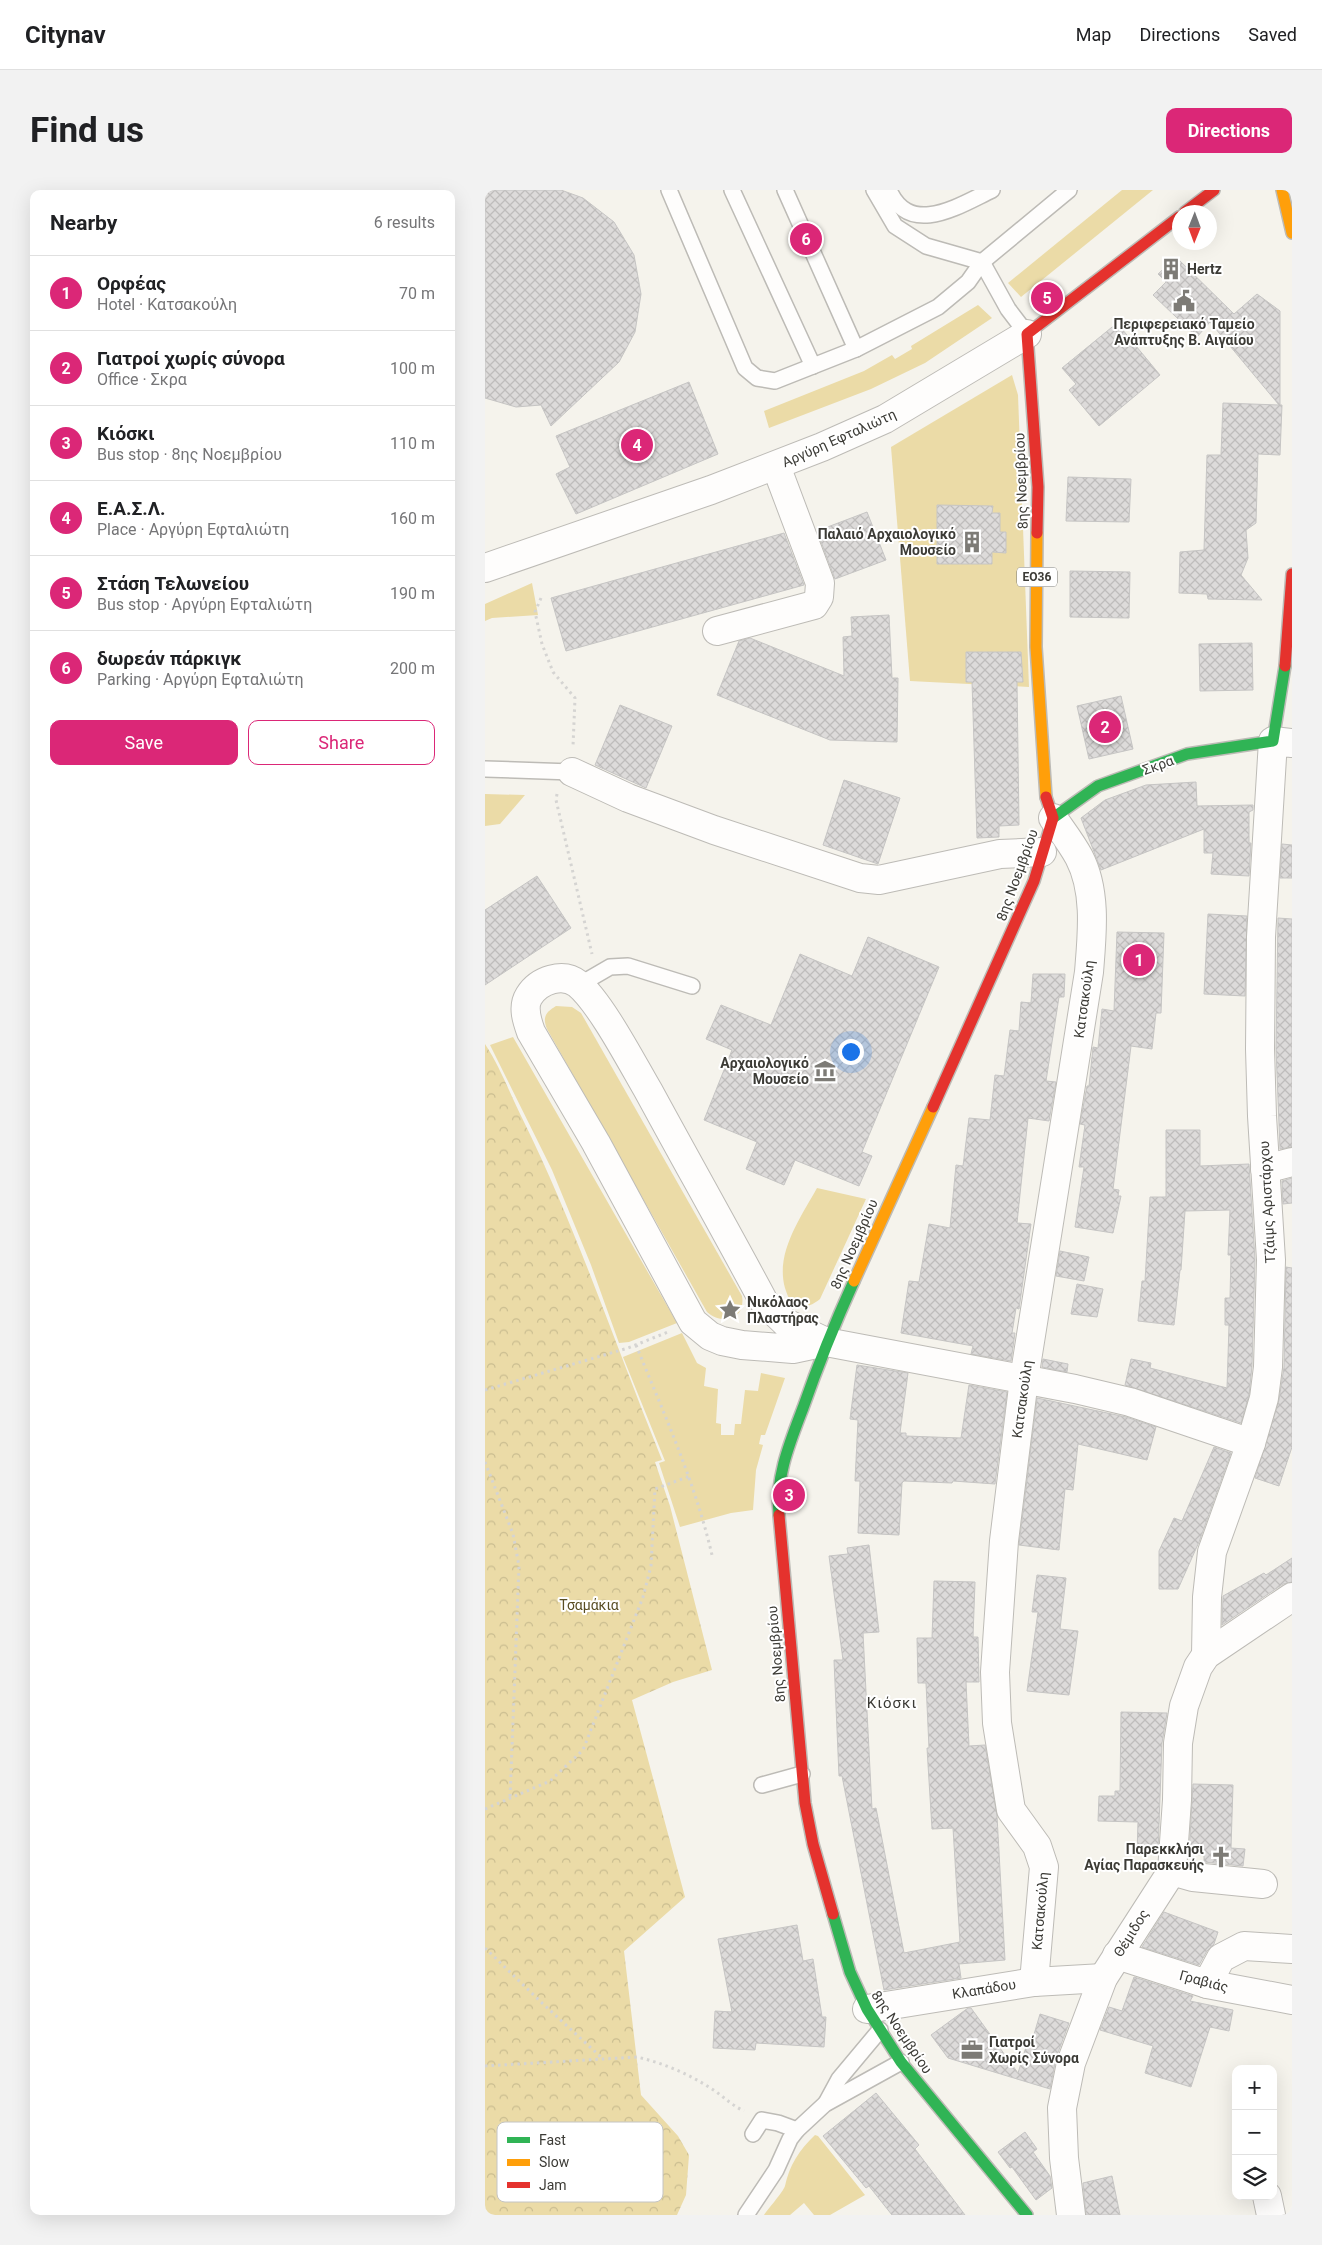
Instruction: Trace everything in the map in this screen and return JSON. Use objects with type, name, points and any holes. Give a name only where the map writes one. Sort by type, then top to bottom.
[{"type":"main road","points":[[1194,205],[1214,190]]},
{"type":"main road","points":[[1282,190],[1292,233]]},
{"type":"main road","name":"Αργύρη Εφταλιώτη","points":[[1027,334],[1172,222]]},
{"type":"main road","name":"8ης Νοεμβρίου","points":[[1027,334],[1038,487],[1036,647],[1045,792],[1053,818],[1033,881],[1020,914],[826,1342],[788,1448],[779,1490],[778,1507],[802,1774],[813,1844],[850,1972],[873,2019],[901,2062],[1027,2215]]},
{"type":"main road","points":[[1283,742],[1292,574]]},
{"type":"main road","name":"Σκρα","points":[[1053,818],[1097,786],[1187,754],[1283,742]]},
{"type":"street","name":"Αργύρη Εφταλιώτη","points":[[487,564],[776,466],[885,419],[1027,334]]},
{"type":"street","points":[[717,631],[814,605],[819,597],[820,583],[776,466]]},
{"type":"street","name":"Τζάιμς Αριστάρχου","points":[[1206,1655],[1207,1597],[1213,1552],[1251,1442],[1264,1398],[1268,1367],[1271,1260],[1260,1049],[1261,937],[1283,742]]},
{"type":"street","points":[[572,772],[629,798],[860,878],[879,880],[1000,854],[1042,852]]},
{"type":"street","name":"Κατσακούλη","points":[[1034,1982],[1044,1866],[1037,1846],[1011,1810],[997,1723],[995,1672],[1004,1542],[1024,1380],[1089,972],[1092,934],[1090,895],[1080,858],[1053,818]]},
{"type":"street","points":[[826,1342],[793,1349],[722,1341],[710,1336],[693,1322],[595,1143],[531,1032],[526,1018],[527,999],[537,987],[559,978],[588,980],[598,1009],[632,1062],[764,1302],[786,1322],[826,1342],[1130,1402],[1251,1442]]},
{"type":"street","points":[[1265,1169],[1292,1162]]},
{"type":"street","points":[[1206,1655],[1292,1597]]},
{"type":"street","name":"Θέμιδος","points":[[1071,2215],[1064,2158],[1062,2108],[1071,2064],[1103,1978],[1172,1872],[1177,1800],[1178,1743],[1184,1706],[1198,1667],[1206,1655]]},
{"type":"street","points":[[1172,1872],[1193,1877],[1263,1884]]},
{"type":"street","points":[[1207,1984],[1221,1958],[1244,1946],[1292,1949]]},
{"type":"street","name":"Γραβιάς","points":[[1117,1955],[1207,1984],[1292,2000]]},
{"type":"street","name":"Κλαπάδου","points":[[873,2019],[1034,1982],[1103,1978]]},
{"type":"street","points":[[1268,2200],[1271,2215]]},
{"type":"lane","points":[[669,190],[745,368],[757,378],[775,381],[856,349],[938,307],[968,282],[982,262],[1069,190]]},
{"type":"lane","points":[[732,190],[813,366]]},
{"type":"lane","points":[[785,190],[856,349]]},
{"type":"lane","points":[[874,190],[895,226],[926,246],[982,262],[1008,309],[1027,334]]},
{"type":"lane","points":[[889,190],[894,202],[908,212],[928,215],[954,210],[993,190]]},
{"type":"lane","points":[[485,769],[572,772]]},
{"type":"lane","points":[[588,980],[610,967],[628,966],[692,986]]},
{"type":"lane","points":[[762,1785],[802,1774]]},
{"type":"lane","points":[[825,2104],[873,2019]]},
{"type":"lane","points":[[746,2215],[776,2170],[790,2139],[797,2130],[825,2104],[901,2062]]},
{"type":"lane","points":[[753,2134],[762,2120],[778,2122],[797,2130]]},
{"type":"path","points":[[541,598],[535,612],[542,644],[553,672],[575,698],[572,772],[557,792],[557,800],[588,980]]},
{"type":"path","points":[[485,1390],[636,1345],[693,1322]]},
{"type":"path","points":[[636,1345],[690,1476],[703,1517],[712,1555]]},
{"type":"path","points":[[485,1462],[513,1534],[519,1566],[510,1798]]},
{"type":"path","points":[[485,1808],[550,1780],[583,1750],[643,1597],[651,1566],[655,1489],[690,1476]]},
{"type":"path","points":[[485,1948],[541,2003],[603,2058]]},
{"type":"path","points":[[485,2066],[637,2057],[658,2062],[694,2079],[713,2090],[729,2104],[762,2120]]},
{"type":"green space","points":[[1122,190],[1153,190],[1021,297],[1008,283]]},
{"type":"green space","points":[[978,305],[992,318],[925,363],[871,389],[769,428],[764,411],[864,371],[892,355],[895,359],[912,349],[911,346]]},
{"type":"green space","points":[[1012,375],[1018,395],[1029,687],[910,681],[891,447]]},
{"type":"green space","points":[[532,583],[538,615],[492,618],[485,621],[485,604]]},
{"type":"green space","points":[[485,794],[525,795],[500,824],[485,826]]},
{"type":"green space","points":[[556,1006],[572,1007],[581,1013],[742,1296],[740,1310],[732,1318],[720,1319],[707,1312],[547,1029],[546,1015]]},
{"type":"green space","points":[[513,1037],[677,1323],[629,1342],[619,1343],[591,1265],[552,1170],[490,1045]]},
{"type":"green space","name":"Τσαμάκια","points":[[485,1044],[501,1073],[562,1205],[662,1460],[655,1462],[670,1506],[712,1670],[673,1682],[632,1700],[685,1897],[624,1951],[641,2095],[678,2136],[689,2155],[686,2195],[677,2215],[485,2215]]},
{"type":"green space","points":[[817,1188],[866,1199],[820,1299],[811,1305],[802,1306],[793,1303],[787,1295],[783,1275],[784,1262],[791,1236]]},
{"type":"green space","points":[[682,1333],[697,1363],[706,1368],[704,1386],[718,1389],[716,1423],[721,1424],[721,1435],[734,1435],[735,1424],[741,1424],[745,1390],[758,1391],[761,1373],[785,1378],[765,1435],[761,1435],[759,1444],[763,1445],[756,1470],[753,1510],[731,1513],[680,1527],[659,1463],[665,1461],[623,1357]]},
{"type":"green space","points":[[815,2135],[818,2136],[865,2195],[830,2215],[814,2215],[804,2203],[790,2215],[764,2215],[784,2189],[795,2159]]},
{"type":"building","points":[[494,190],[561,190],[583,198],[614,222],[634,255],[641,294],[635,332],[619,362],[551,426],[541,405],[516,407],[485,398],[485,193]]},
{"type":"building","points":[[1176,257],[1234,314],[1257,294],[1280,311],[1280,405],[1282,405],[1280,455],[1258,454],[1256,523],[1246,530],[1248,558],[1241,575],[1262,600],[1208,599],[1207,594],[1179,593],[1180,552],[1204,550],[1207,455],[1221,455],[1223,403],[1279,405],[1210,322],[1197,337],[1153,295],[1166,282],[1158,274]]},
{"type":"building","points":[[1117,323],[1160,375],[1099,426],[1069,390],[1076,384],[1062,368]]},
{"type":"building","points":[[689,382],[718,454],[576,514],[556,474],[570,467],[556,436]]},
{"type":"building","points":[[1068,477],[1131,479],[1129,522],[1066,521]]},
{"type":"building","name":"Παλαιό Αρχαιολογικό Μουσείο","points":[[937,505],[993,506],[992,513],[1000,513],[1000,532],[1006,532],[1006,553],[992,552],[992,564],[937,564]]},
{"type":"building","points":[[867,512],[886,560],[835,579],[817,531]]},
{"type":"building","points":[[784,533],[804,585],[566,651],[551,598]]},
{"type":"building","points":[[1070,571],[1130,572],[1129,618],[1070,617]]},
{"type":"building","points":[[889,615],[892,678],[898,678],[897,742],[830,740],[717,695],[739,641],[750,638],[844,676],[843,637],[852,636],[851,617]]},
{"type":"building","points":[[1252,643],[1253,690],[1200,691],[1199,644]]},
{"type":"building","points":[[966,652],[1021,652],[1023,682],[1017,682],[1019,825],[999,826],[999,837],[977,838],[972,682],[966,682]]},
{"type":"building","points":[[1121,696],[1133,749],[1089,759],[1077,706]]},
{"type":"building","points":[[620,705],[672,726],[646,788],[595,765]]},
{"type":"building","points":[[844,780],[900,798],[878,864],[823,845]]},
{"type":"building","points":[[1196,782],[1197,806],[1253,805],[1253,810],[1249,812],[1249,843],[1251,843],[1249,876],[1211,874],[1213,853],[1204,853],[1204,829],[1101,870],[1081,818],[1105,800],[1146,785]]},
{"type":"building","points":[[1282,844],[1292,845],[1292,878],[1280,878]]},
{"type":"building","points":[[537,876],[571,928],[485,985],[485,910]]},
{"type":"building","points":[[1208,914],[1247,916],[1245,996],[1204,994]]},
{"type":"building","points":[[1278,918],[1292,919],[1292,1147],[1280,1149],[1276,1049]]},
{"type":"building","points":[[1117,932],[1164,933],[1161,1013],[1156,1013],[1152,1049],[1131,1046],[1113,1189],[1119,1190],[1118,1196],[1121,1196],[1113,1233],[1075,1227],[1084,1167],[1079,1167],[1085,1125],[1080,1124],[1087,1086],[1089,1086],[1093,1047],[1098,1048],[1102,1009],[1114,1011]]},
{"type":"building","name":"Αρχαιολογικό Μουσείο","points":[[868,937],[939,967],[862,1152],[872,1156],[859,1186],[795,1160],[784,1185],[746,1169],[757,1142],[704,1120],[732,1050],[706,1039],[721,1005],[771,1025],[800,954],[852,976]]},
{"type":"building","points":[[1033,974],[1065,974],[1064,997],[1059,997],[1046,1081],[1056,1082],[1049,1121],[1028,1118],[1017,1223],[1031,1224],[1019,1309],[1016,1308],[1012,1333],[1015,1333],[1011,1361],[971,1354],[973,1346],[901,1333],[909,1281],[919,1282],[929,1224],[950,1228],[956,1165],[963,1166],[969,1118],[990,1120],[995,1075],[1004,1076],[1010,1030],[1019,1031],[1021,1002],[1031,1003]]},
{"type":"building","points":[[1166,1130],[1200,1130],[1200,1166],[1249,1164],[1255,1260],[1252,1366],[1249,1395],[1241,1423],[1125,1385],[1131,1359],[1151,1363],[1150,1368],[1227,1388],[1229,1325],[1225,1325],[1225,1298],[1230,1298],[1231,1255],[1228,1255],[1230,1210],[1185,1211],[1181,1270],[1174,1325],[1138,1321],[1142,1281],[1145,1281],[1150,1197],[1166,1197]]},
{"type":"building","points":[[1292,1178],[1292,1203],[1283,1204],[1282,1181]]},
{"type":"building","points":[[1060,1251],[1089,1257],[1084,1281],[1056,1276]]},
{"type":"building","points":[[1286,1267],[1292,1268],[1292,1447],[1279,1486],[1255,1478],[1279,1400],[1284,1367]]},
{"type":"building","points":[[1077,1284],[1103,1289],[1097,1317],[1071,1314]]},
{"type":"building","points":[[1043,1359],[1068,1364],[1067,1372],[1042,1367]]},
{"type":"building","points":[[857,1365],[908,1373],[900,1433],[906,1433],[906,1436],[961,1438],[969,1385],[1007,1392],[995,1484],[953,1481],[952,1483],[904,1481],[902,1483],[899,1535],[858,1533],[860,1481],[855,1481],[858,1420],[850,1419]]},
{"type":"building","points":[[1037,1398],[1126,1417],[1156,1427],[1147,1460],[1078,1444],[1073,1490],[1065,1489],[1059,1550],[1019,1545]]},
{"type":"building","points":[[1214,1447],[1231,1453],[1199,1542],[1178,1589],[1159,1589],[1159,1551],[1174,1518],[1182,1521]]},
{"type":"building","points":[[869,1545],[879,1632],[863,1633],[872,1809],[876,1808],[904,1953],[960,1942],[953,1828],[932,1829],[927,1748],[929,1748],[926,1683],[918,1683],[917,1638],[932,1638],[934,1581],[975,1582],[973,1637],[978,1637],[979,1682],[966,1682],[969,1746],[985,1745],[997,1816],[1005,1960],[959,1964],[961,1978],[884,1990],[842,1776],[839,1776],[834,1660],[843,1660],[829,1556],[848,1554],[847,1548]]},
{"type":"building","points":[[1292,1558],[1292,1582],[1283,1584],[1222,1625],[1223,1596],[1264,1573],[1266,1575]]},
{"type":"building","points":[[1037,1575],[1066,1578],[1060,1629],[1078,1631],[1069,1695],[1027,1691],[1038,1612],[1032,1612]]},
{"type":"building","points":[[1121,1712],[1167,1713],[1162,1743],[1158,1853],[1137,1853],[1138,1822],[1098,1821],[1099,1796],[1115,1796],[1115,1791],[1120,1791]]},
{"type":"building","points":[[1193,1784],[1233,1785],[1231,1848],[1245,1849],[1243,1866],[1204,1862],[1204,1855],[1189,1854]]},
{"type":"building","points":[[1164,1912],[1218,1932],[1214,1944],[1207,1951],[1199,1965],[1142,1947]]},
{"type":"building","points":[[797,1925],[803,1961],[813,1959],[822,2017],[826,2017],[824,2047],[756,2043],[755,2050],[713,2048],[715,2011],[732,2012],[718,1939]]},
{"type":"building","points":[[1134,1977],[1193,1996],[1190,2001],[1233,2010],[1229,2031],[1210,2027],[1191,2087],[1145,2073],[1153,2046],[1100,2030],[1109,2007],[1122,2011]]},
{"type":"building","points":[[968,2008],[971,2008],[1018,2073],[1026,2047],[1030,2048],[1040,2014],[1069,2023],[1056,2058],[1050,2089],[948,2058],[931,2035]]},
{"type":"building","points":[[876,2093],[919,2145],[915,2149],[965,2215],[892,2215],[869,2186],[866,2188],[823,2136]]},
{"type":"building","points":[[1025,2132],[1037,2149],[1033,2152],[1050,2176],[1052,2188],[1036,2200],[1012,2167],[1010,2168],[998,2152]]},
{"type":"building","points":[[1112,2176],[1120,2215],[1086,2215],[1083,2183]]},
{"type":"traffic: fast","points":[[1053,818],[1098,786],[1187,754],[1273,741],[1285,666]]},
{"type":"traffic: fast","points":[[779,1515],[779,1487],[789,1447],[833,1328],[854,1281]]},
{"type":"traffic: fast","points":[[833,1914],[850,1972],[867,2009],[901,2062],[1027,2215]]},
{"type":"traffic: slow","points":[[1282,190],[1292,233]]},
{"type":"traffic: slow","points":[[1037,533],[1036,647],[1046,797]]},
{"type":"traffic: slow","points":[[854,1281],[933,1107]]},
{"type":"traffic: jam","points":[[1194,205],[1214,190]]},
{"type":"traffic: jam","points":[[1037,533],[1038,487],[1027,334],[1172,222]]},
{"type":"traffic: jam","points":[[1285,666],[1292,574]]},
{"type":"traffic: jam","points":[[933,1107],[1034,881],[1053,818],[1046,797]]},
{"type":"traffic: jam","points":[[779,1515],[805,1803],[813,1844],[833,1914]]},
{"type":"place","name":"δωρεάν πάρκιγκ","points":[[806,239]]},
{"type":"place","name":"Hertz","points":[[1171,269]]},
{"type":"place","name":"Στάση Τελωνείου","points":[[1047,298]]},
{"type":"place","name":"Περιφερειακό Ταμείο Ανάπτυξης Β. Αιγαίου","points":[[1184,301]]},
{"type":"place","name":"Ε.Α.Σ.Λ.","points":[[637,445]]},
{"type":"place","name":"Παλαιό Αρχαιολογικό Μουσείο","points":[[972,542]]},
{"type":"place","name":"Γιατροί χωρίς σύνορα","points":[[1105,727]]},
{"type":"place","name":"Ορφέας","points":[[1139,960]]},
{"type":"place","name":"Αρχαιολογικό Μουσείο","points":[[825,1071]]},
{"type":"place","name":"Νικόλαος Πλαστήρας","points":[[730,1310]]},
{"type":"place","name":"Κιόσκι","points":[[789,1495]]},
{"type":"place","name":"Παρεκκλήσι Αγίας Παρασκευής","points":[[1221,1857]]},
{"type":"place","name":"Γιατροί Χωρίς Σύνορα","points":[[972,2050]]},
{"type":"district","name":"Κιόσκι","points":[[892,1703]]}]
